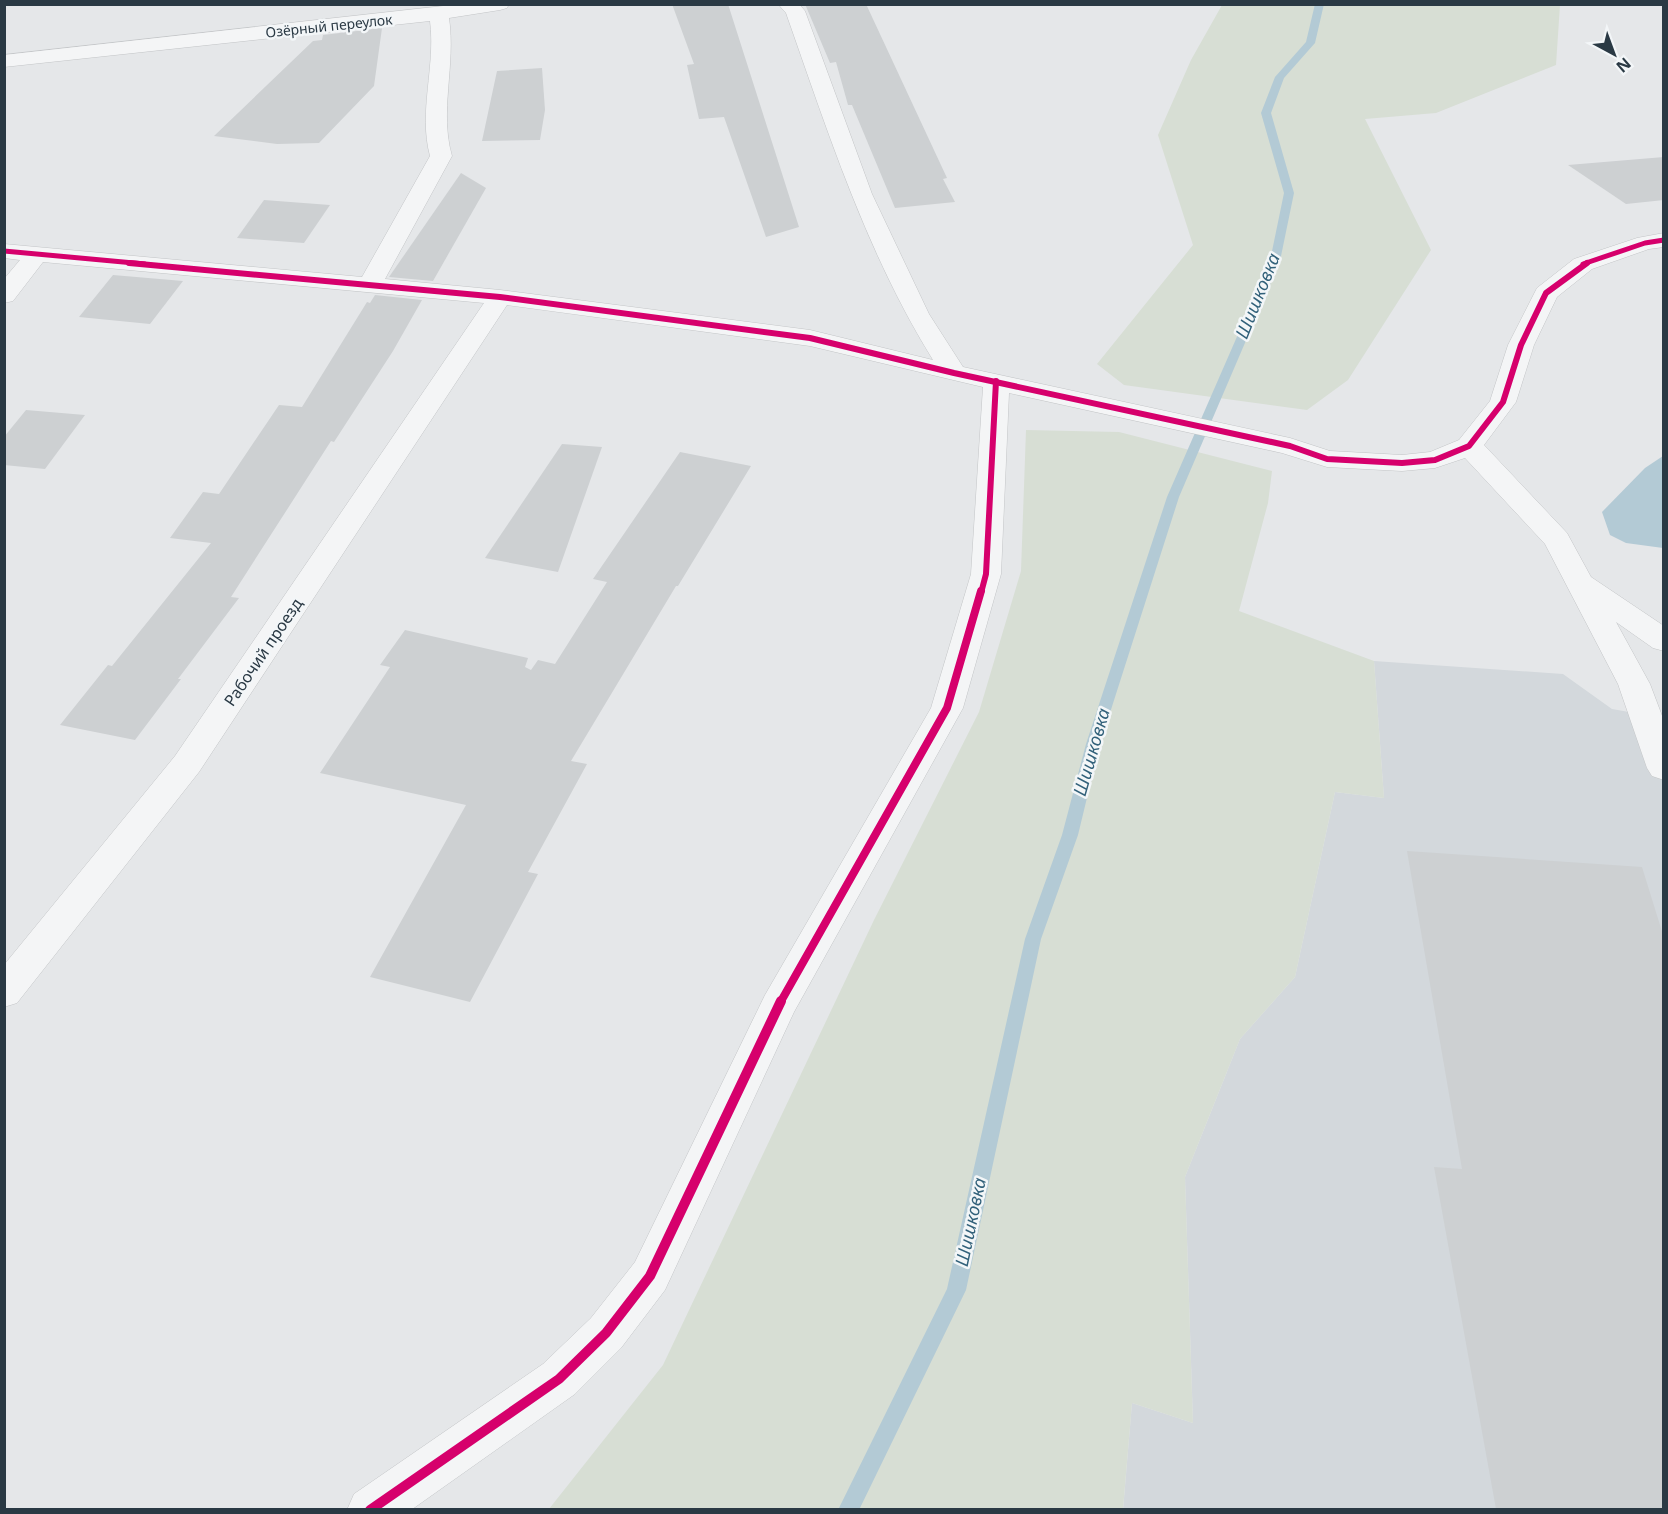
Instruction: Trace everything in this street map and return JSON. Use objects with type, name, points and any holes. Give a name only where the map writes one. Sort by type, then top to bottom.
[{"type":"street","name":"Озёрный переулок","points":[[4,61],[439,14],[501,4]]},
{"type":"street","points":[[787,4],[795,11],[861,194],[917,314],[954,373]]},
{"type":"street","points":[[371,284],[441,156],[435,135],[443,43],[439,14]]},
{"type":"street","points":[[4,251],[500,297],[810,338],[954,373],[1290,446],[1327,459],[1402,463],[1435,460],[1469,446],[1503,402],[1521,345],[1546,294],[1583,264],[1645,243],[1664,240]]},
{"type":"street","points":[[4,296],[37,254]]},
{"type":"street","name":"Рабочий проезд","points":[[4,992],[187,764],[500,297]]},
{"type":"street","points":[[370,1509],[559,1379],[606,1334],[650,1276],[778,1006],[947,708],[986,574],[996,381]]},
{"type":"street","points":[[1469,446],[1557,540],[1634,684],[1664,768]]},
{"type":"street","points":[[1579,581],[1664,641]]},
{"type":"shaded area","points":[[1222,5],[1560,5],[1556,65],[1436,113],[1365,119],[1431,250],[1348,380],[1307,410],[1124,385],[1097,364],[1193,245],[1158,135],[1191,60]]},
{"type":"shaded area","points":[[1026,430],[1119,432],[1272,471],[1268,503],[1239,611],[1374,661],[1384,798],[1335,792],[1295,977],[1240,1039],[1185,1177],[1193,1423],[1132,1403],[1123,1509],[549,1509],[663,1365],[874,920],[979,712],[1021,571]]},
{"type":"shaded area","points":[[1374,661],[1563,674],[1612,709],[1663,718],[1663,1509],[1123,1510],[1132,1403],[1193,1423],[1185,1177],[1240,1039],[1295,977],[1335,792],[1384,798]]},
{"type":"water","points":[[1663,456],[1663,548],[1626,543],[1610,535],[1602,512],[1645,468]]},
{"type":"building","points":[[672,4],[728,4],[799,227],[766,237],[724,117],[699,119],[687,65],[694,64]]},
{"type":"building","points":[[805,4],[866,4],[947,178],[943,179],[955,202],[895,208],[852,105],[848,105],[836,62],[830,63]]},
{"type":"building","points":[[382,28],[374,86],[319,143],[277,144],[214,136],[313,41],[322,40],[323,35]]},
{"type":"building","points":[[542,68],[545,110],[540,140],[482,141],[497,71]]},
{"type":"building","points":[[1664,157],[1664,200],[1626,204],[1568,165]]},
{"type":"building","points":[[461,173],[486,188],[433,281],[389,277]]},
{"type":"building","points":[[264,200],[330,205],[304,243],[237,238]]},
{"type":"building","points":[[113,275],[183,281],[150,324],[79,317]]},
{"type":"building","points":[[375,295],[422,300],[393,351],[334,442],[331,441],[231,597],[239,598],[178,679],[181,679],[135,740],[60,725],[108,665],[112,666],[211,543],[170,538],[203,492],[219,494],[279,405],[302,407],[367,302],[370,303]]},
{"type":"building","points":[[26,410],[85,415],[45,469],[4,465],[4,437]]},
{"type":"building","points":[[562,444],[602,447],[558,572],[485,558]]},
{"type":"building","points":[[680,452],[751,466],[571,761],[587,764],[528,872],[538,874],[470,1002],[370,977],[466,805],[320,773],[390,667],[380,665],[405,630],[528,658],[525,667],[531,670],[538,660],[555,664],[607,582],[593,579]]},
{"type":"building","points":[[1407,851],[1642,867],[1664,938],[1664,1509],[1496,1509],[1434,1167],[1462,1169]]},
{"type":"waterway","name":"Шишковка","points":[[848,1510],[956,1290],[1033,939],[1070,835],[1093,744],[1173,497],[1275,261],[1289,193],[1266,113],[1280,77],[1310,43],[1320,4]]},
{"type":"cycle path","points":[[4,251],[500,297],[810,338],[954,373],[1290,446],[1327,459],[1402,463],[1435,460],[1469,446],[1503,402],[1521,345],[1546,293],[1583,264],[1645,243],[1664,240]]},
{"type":"cycle path","points":[[370,1510],[559,1379],[606,1333],[650,1276],[778,1006],[947,708],[986,574],[996,381]]}]
